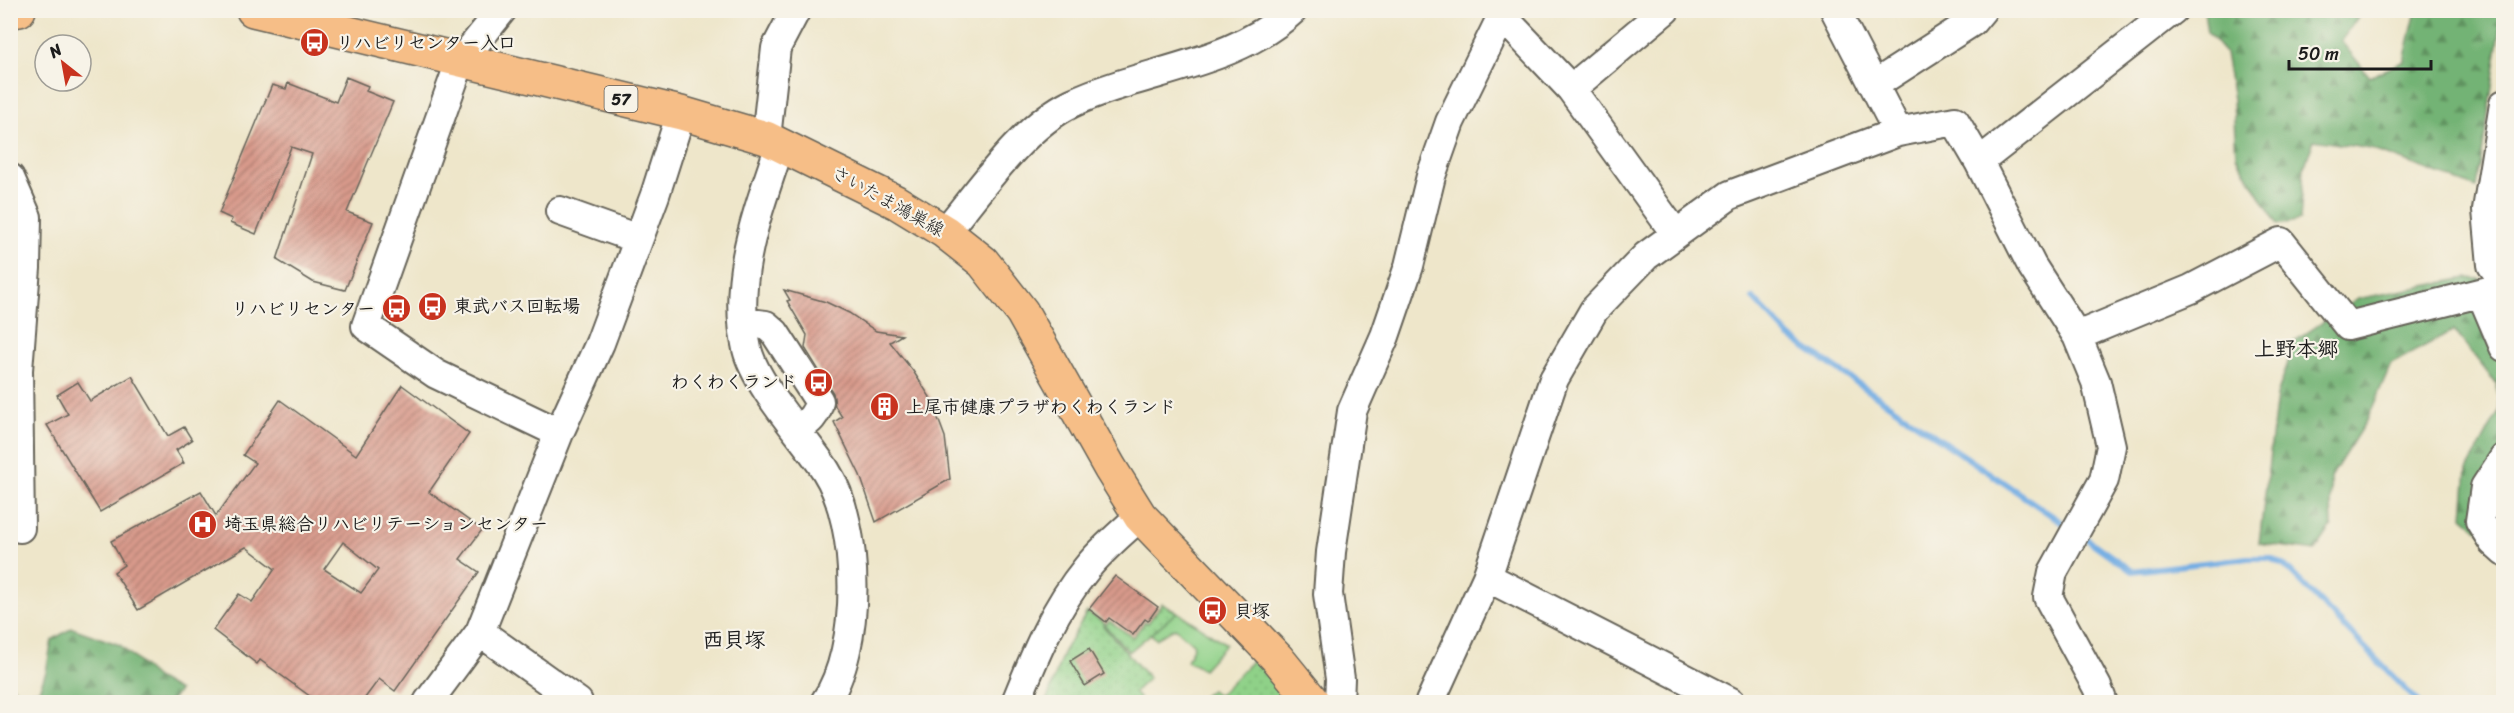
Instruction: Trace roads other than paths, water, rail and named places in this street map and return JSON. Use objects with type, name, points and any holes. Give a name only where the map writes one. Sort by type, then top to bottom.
[{"type":"main road","points":[[10,11],[20,10]]},
{"type":"main road","name":"さいたま鴻巣線","points":[[253,10],[460,62],[681,113],[773,142],[896,202],[945,232],[982,262],[1022,312],[1110,468],[1140,516],[1278,659],[1312,702]]},
{"type":"street","points":[[501,10],[460,62],[366,326],[436,374],[559,433]]},
{"type":"street","points":[[796,10],[777,48],[773,142],[746,253],[742,294],[743,322],[752,364],[827,472],[840,498],[849,531],[852,590],[848,636],[843,665],[833,690],[825,702]]},
{"type":"street","points":[[945,232],[1007,157],[1040,125],[1070,104],[1105,90],[1241,46],[1293,10]]},
{"type":"street","points":[[1571,89],[1665,10]]},
{"type":"street","points":[[1835,10],[1898,132]]},
{"type":"street","points":[[1874,85],[1972,22],[1982,10]]},
{"type":"street","points":[[1979,162],[2173,10]]},
{"type":"street","points":[[1338,702],[1340,679],[1328,594],[1331,552],[1352,411],[1385,336],[1399,296],[1409,266],[1431,176],[1450,123],[1504,14],[1571,89],[1675,233]]},
{"type":"street","points":[[2504,104],[2487,210],[2492,265],[2504,347]]},
{"type":"street","points":[[428,702],[480,632],[559,433],[600,343],[681,113]]},
{"type":"street","points":[[1430,702],[1487,577],[1554,379],[1594,310],[1646,256],[1730,195],[1898,132],[1955,121],[1979,162],[2032,266],[2077,336],[2096,382],[2111,446],[2104,480],[2053,572],[2048,597],[2097,687],[2101,702]]},
{"type":"street","points":[[10,177],[27,217],[26,268],[18,370],[20,528]]},
{"type":"street","points":[[560,211],[638,239]]},
{"type":"street","points":[[2077,336],[2191,289],[2281,242],[2348,326],[2496,287]]},
{"type":"street","points":[[2504,458],[2485,487],[2480,521],[2493,542],[2504,552]]},
{"type":"street","points":[[1016,702],[1050,622],[1070,590],[1088,566],[1140,516]]},
{"type":"street","points":[[1487,577],[1731,702]]},
{"type":"street","points":[[480,632],[578,702]]},
{"type":"waterway","points":[[1753,298],[1790,337],[2070,528]]},
{"type":"waterway","points":[[2081,535],[2132,571],[2248,558],[2270,558],[2285,566],[2418,702]]},
{"type":"place","name":"リハビリセンター入口","points":[[315,43]]},
{"type":"place","name":"東武バス回転場","points":[[433,306]]},
{"type":"place","name":"リハビリセンター","points":[[396,309]]},
{"type":"place","name":"わくわくランド","points":[[818,382]]},
{"type":"place","name":"上尾市健康プラザわくわくランド","points":[[885,407]]},
{"type":"place","name":"埼玉県総合リハビリテーションセンター","points":[[203,524]]},
{"type":"place","name":"貝塚","points":[[1213,611]]},
{"type":"district","name":"上野本郷","points":[[2296,349]]},
{"type":"district","name":"西貝塚","points":[[734,640]]}]
